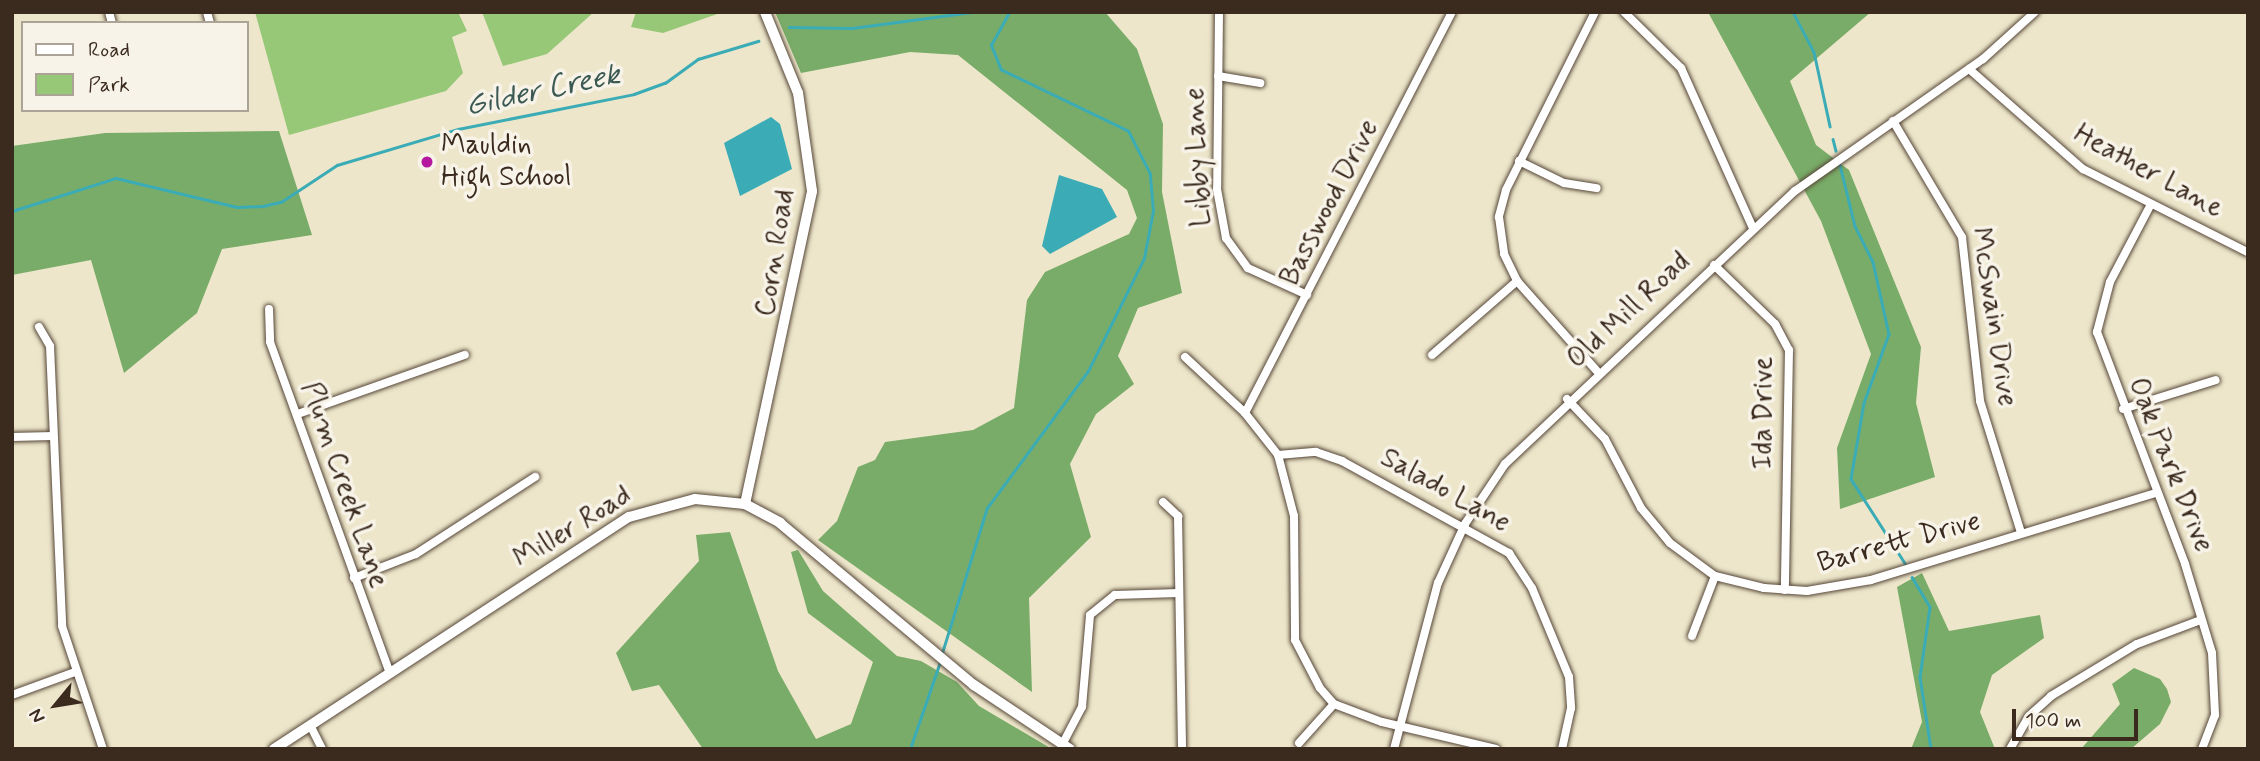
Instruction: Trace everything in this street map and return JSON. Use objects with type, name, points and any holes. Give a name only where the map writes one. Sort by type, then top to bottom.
[{"type":"street","name":"Corn Road","points":[[745,505],[812,191],[798,93],[765,12]]},
{"type":"street","name":"Libby Lane","points":[[1219,12],[1217,189],[1230,249],[1248,268],[1307,296]]},
{"type":"street","name":"Basswood Drive","points":[[1245,413],[1452,12]]},
{"type":"street","points":[[1595,12],[1519,161],[1499,217],[1504,254],[1517,281],[1597,371]]},
{"type":"street","points":[[1624,12],[1681,68],[1753,228]]},
{"type":"street","name":"Old Mill Road","points":[[1394,749],[1438,583],[1465,524],[1505,464],[1567,399],[1753,228],[1893,121],[1969,69],[2035,12]]},
{"type":"street","name":"Heather Lane","points":[[1969,69],[2062,153],[2150,206],[2247,252]]},
{"type":"street","points":[[1218,76],[1260,83]]},
{"type":"street","name":"McSwain Drive","points":[[1893,121],[1962,237],[1980,401],[2021,533]]},
{"type":"street","points":[[1519,161],[1564,183],[1597,188]]},
{"type":"street","name":"Oak Park Drive","points":[[2150,206],[2097,318],[2099,348],[2201,620],[2216,697],[2202,749]]},
{"type":"street","name":"Ida Drive","points":[[1714,265],[1775,324],[1789,350],[1785,590]]},
{"type":"street","points":[[1432,355],[1517,281]]},
{"type":"street","name":"Plum Creek Lane","points":[[269,309],[270,342],[390,673]]},
{"type":"street","points":[[39,327],[50,346],[62,626],[75,672],[103,749]]},
{"type":"street","points":[[298,414],[465,355]]},
{"type":"street","points":[[1185,357],[1245,413],[1278,455],[1294,516],[1295,640],[1309,674],[1334,704],[1399,726],[1496,749]]},
{"type":"street","points":[[2123,409],[2216,380]]},
{"type":"street","name":"Barrett Drive","points":[[1567,399],[1605,439],[1658,531],[1715,576],[1785,590],[1871,580],[2155,493]]},
{"type":"street","points":[[12,437],[53,436]]},
{"type":"street","name":"Salado Lane","points":[[1278,455],[1324,454],[1465,524],[1517,562],[1552,633],[1570,684],[1562,749]]},
{"type":"street","points":[[354,578],[416,554],[535,477]]},
{"type":"street","name":"Miller Road","points":[[274,749],[629,517],[695,499],[745,505],[780,523],[940,657],[1066,746]]},
{"type":"street","points":[[1163,502],[1178,516],[1182,749]]},
{"type":"street","points":[[1692,636],[1715,576]]},
{"type":"street","points":[[1066,746],[1082,706],[1090,614],[1115,595],[1180,593]]},
{"type":"street","points":[[2010,749],[2029,716],[2051,696],[2144,641],[2201,620]]},
{"type":"street","points":[[12,695],[75,672]]},
{"type":"street","points":[[1298,743],[1334,704]]},
{"type":"street","points":[[311,727],[321,749]]},
{"type":"green space","points":[[255,12],[458,12],[467,31],[452,37],[463,73],[446,91],[289,135]]},
{"type":"green space","points":[[482,12],[594,12],[547,54],[503,66]]},
{"type":"green space","points":[[636,12],[723,12],[663,33],[631,27]]},
{"type":"green space","points":[[775,12],[1105,12],[1137,49],[1163,124],[1162,192],[1182,293],[1138,308],[1118,356],[1134,384],[1096,414],[1070,464],[1091,537],[1029,598],[1032,692],[818,540],[837,521],[858,467],[875,460],[885,442],[973,430],[1014,408],[1027,300],[1045,272],[1129,234],[1137,218],[1127,190],[958,55],[910,52],[801,73]]},
{"type":"green space","points":[[1708,12],[1871,12],[1790,81],[1816,145],[1849,170],[1921,347],[1916,403],[1935,477],[1840,509],[1837,448],[1871,354],[1821,221]]},
{"type":"green space","points":[[279,131],[312,235],[222,249],[197,313],[124,373],[91,260],[12,275],[12,146],[105,133]]},
{"type":"green space","points":[[730,532],[778,671],[816,739],[851,724],[873,662],[808,613],[791,552],[798,550],[823,591],[897,656],[921,661],[957,682],[979,706],[1052,749],[703,749],[659,685],[632,691],[616,653],[699,561],[696,535]]},
{"type":"green space","points":[[1922,573],[1949,631],[2040,615],[2044,638],[1992,675],[1980,712],[1995,749],[1911,749],[1922,722],[1897,587]]},
{"type":"green space","points":[[2134,668],[2160,679],[2167,689],[2171,702],[2160,724],[2131,749],[2081,749],[2120,704],[2112,684]]},
{"type":"water","points":[[771,117],[780,124],[792,169],[740,196],[724,143]]},
{"type":"water","points":[[1059,175],[1102,189],[1117,217],[1050,254],[1042,246]]},
{"type":"waterway","name":"Gilder Creek","points":[[789,27],[852,28],[972,12]]},
{"type":"waterway","points":[[942,653],[987,508],[1088,371],[1144,258],[1153,211],[1150,174],[1128,131],[1001,70],[991,45],[1009,12]]},
{"type":"waterway","points":[[1793,12],[1814,52],[1830,126]]},
{"type":"waterway","name":"Gilder Creek","points":[[12,211],[116,178],[237,207],[281,202],[337,165],[458,129],[634,94],[665,83],[698,59],[758,41]]},
{"type":"waterway","points":[[1833,139],[1836,151]]},
{"type":"waterway","points":[[1840,165],[1855,226],[1873,262],[1889,334],[1864,403],[1851,479],[1905,563]]},
{"type":"waterway","points":[[1912,577],[1930,607],[1920,677],[1931,749]]},
{"type":"waterway","points":[[910,749],[941,659]]},
{"type":"place","name":"Mauldin High School","points":[[427,162]]}]
